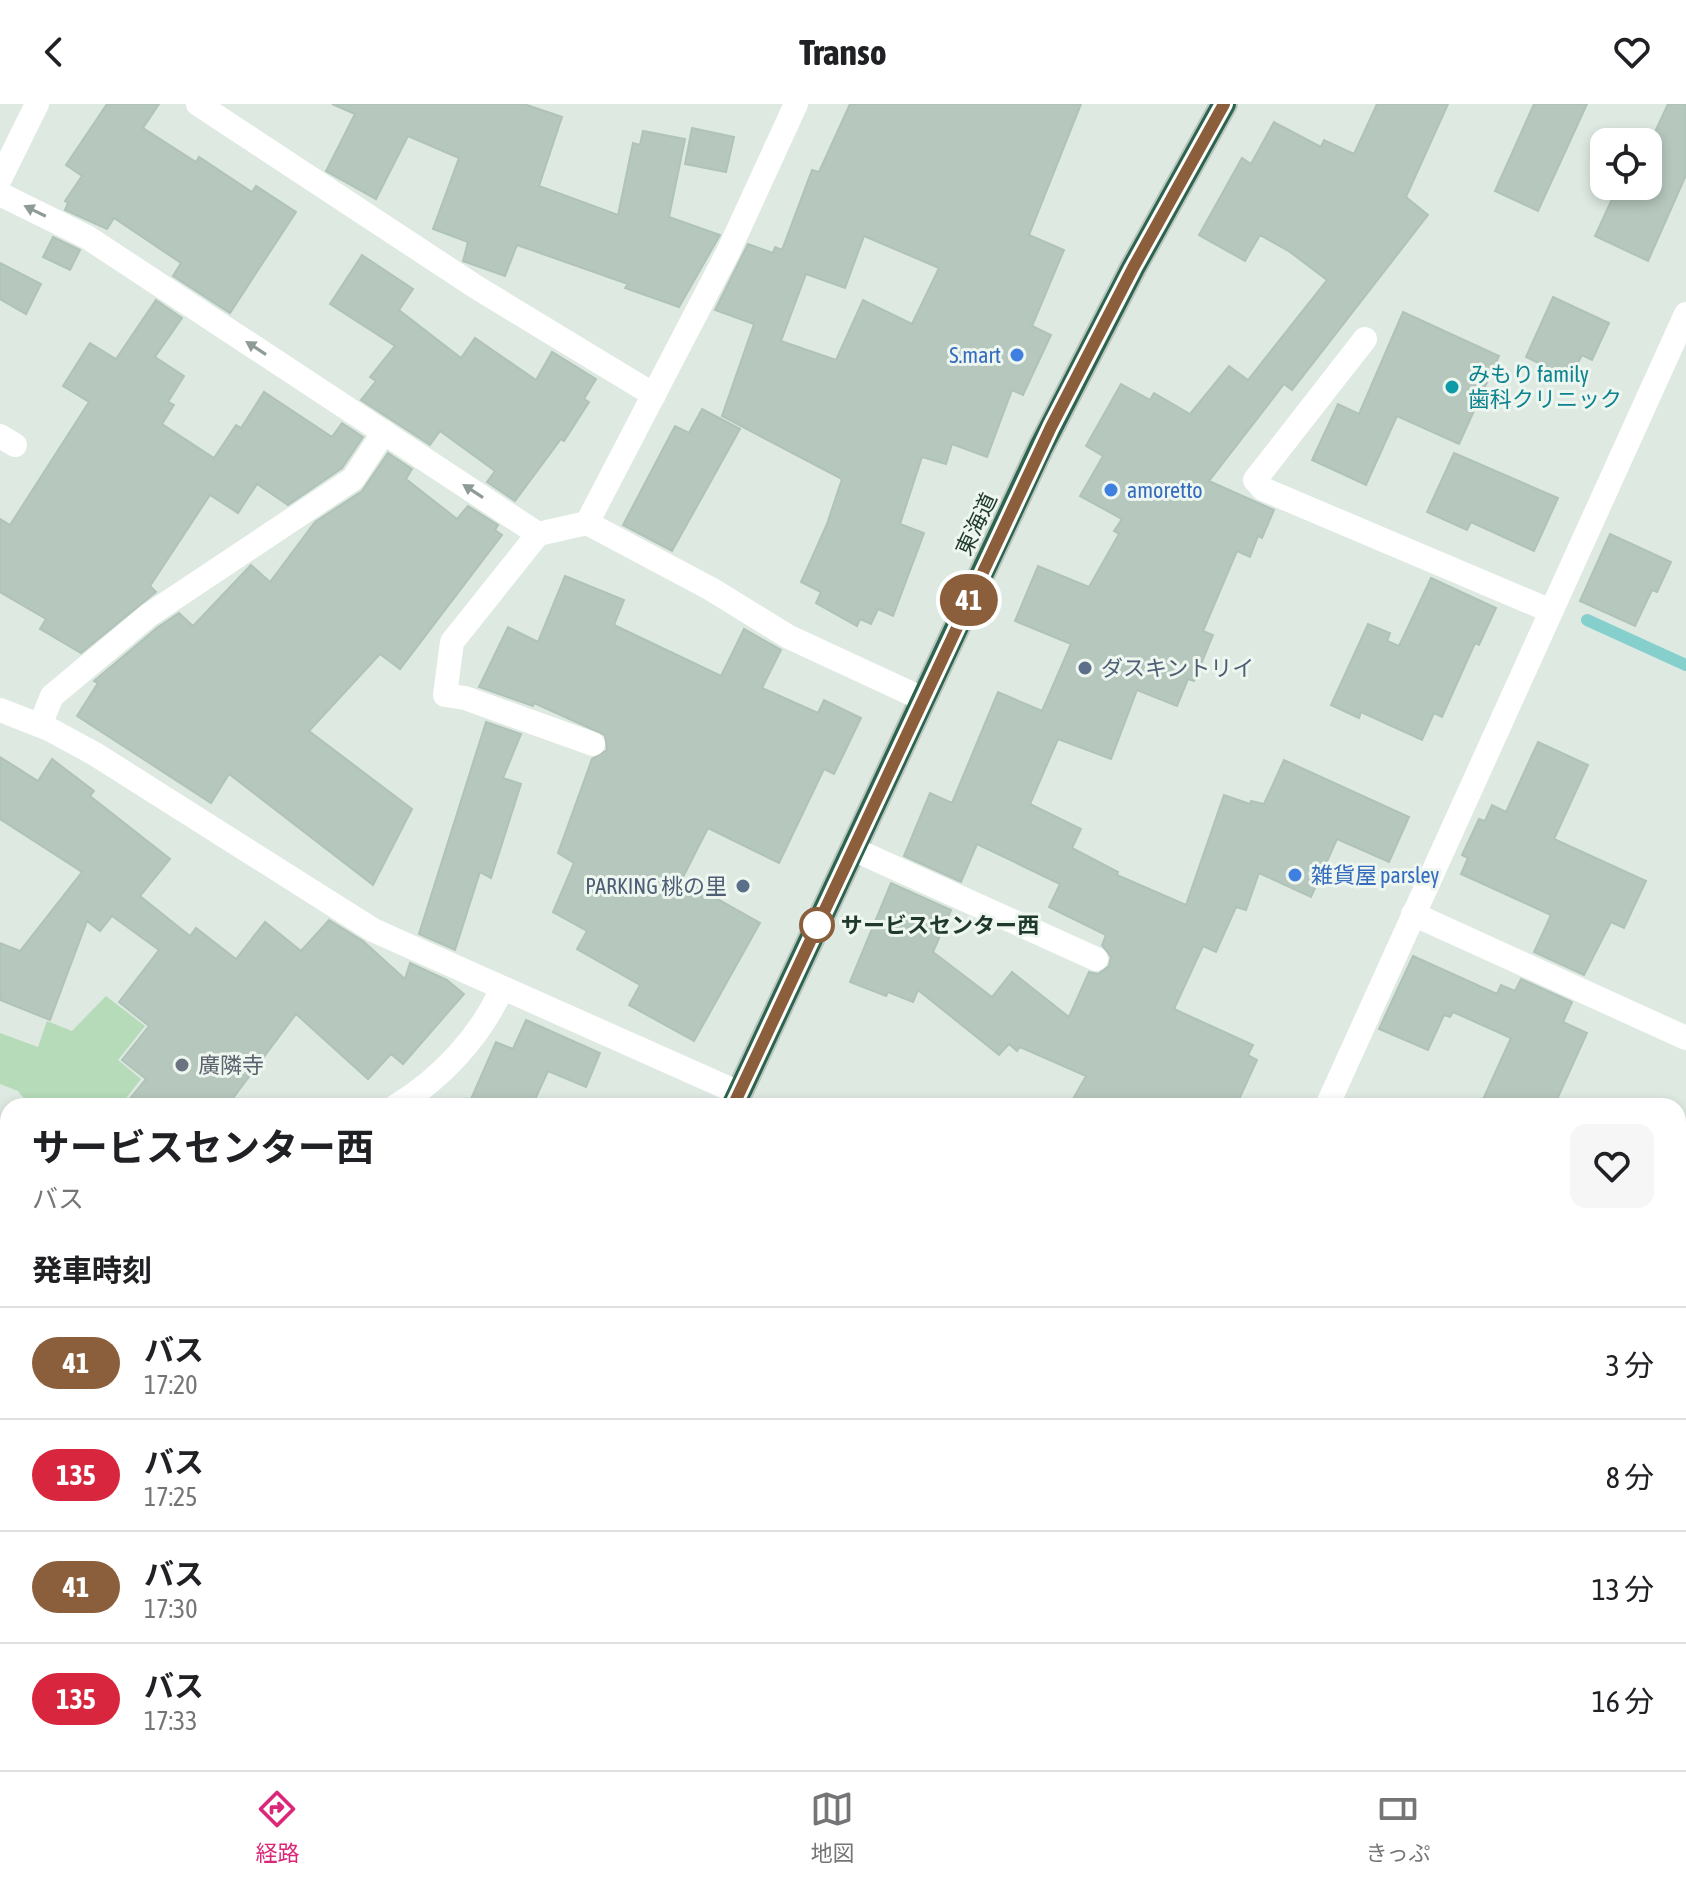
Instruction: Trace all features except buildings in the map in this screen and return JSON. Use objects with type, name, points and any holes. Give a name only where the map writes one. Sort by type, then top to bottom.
[{"type":"highway","name":"東海道","points":[[736,1098],[1077,375],[1224,104]]},
{"type":"street","points":[[0,179],[37,104]]},
{"type":"street","points":[[198,104],[476,287],[654,395]]},
{"type":"street","points":[[587,523],[728,252],[796,104]]},
{"type":"street","points":[[0,194],[87,237],[538,534]]},
{"type":"street","points":[[1331,1098],[1686,314]]},
{"type":"street","points":[[1365,339],[1255,480],[1263,489],[1551,611]]},
{"type":"street","points":[[40,725],[52,696],[149,615],[353,479],[384,432]]},
{"type":"street","points":[[593,744],[465,698],[445,695],[452,642],[538,534],[587,523],[711,589],[789,637],[923,699]]},
{"type":"street","points":[[0,710],[40,725],[95,754],[356,921],[734,1098]]},
{"type":"street","points":[[853,849],[1096,959]]},
{"type":"street","points":[[1413,914],[1686,1038]]},
{"type":"street","points":[[408,1098],[431,1083],[445,1068],[490,1015],[502,988]]},
{"type":"green space","points":[[106,996],[145,1026],[118,1060],[141,1079],[126,1098],[24,1098],[18,1091],[0,1084],[0,1033],[38,1047],[47,1021],[72,1031]]},
{"type":"waterway","points":[[1587,620],[1686,665]]},
{"type":"bus line","name":"41","points":[[737,1098],[1051,427],[1133,268],[1224,104]]},
{"type":"place","name":"S.mart","points":[[1017,355]]},
{"type":"place","name":"みもり family 歯科クリニック","points":[[1452,387]]},
{"type":"place","name":"amoretto","points":[[1111,490]]},
{"type":"place","name":"ダスキントリイ","points":[[1085,668]]},
{"type":"place","name":"雑貨屋 parsley","points":[[1295,875]]},
{"type":"place","name":"PARKING 桃の里","points":[[743,886]]},
{"type":"place","name":"サービスセンター西","points":[[817,925]]},
{"type":"place","name":"廣隣寺","points":[[182,1065]]}]
